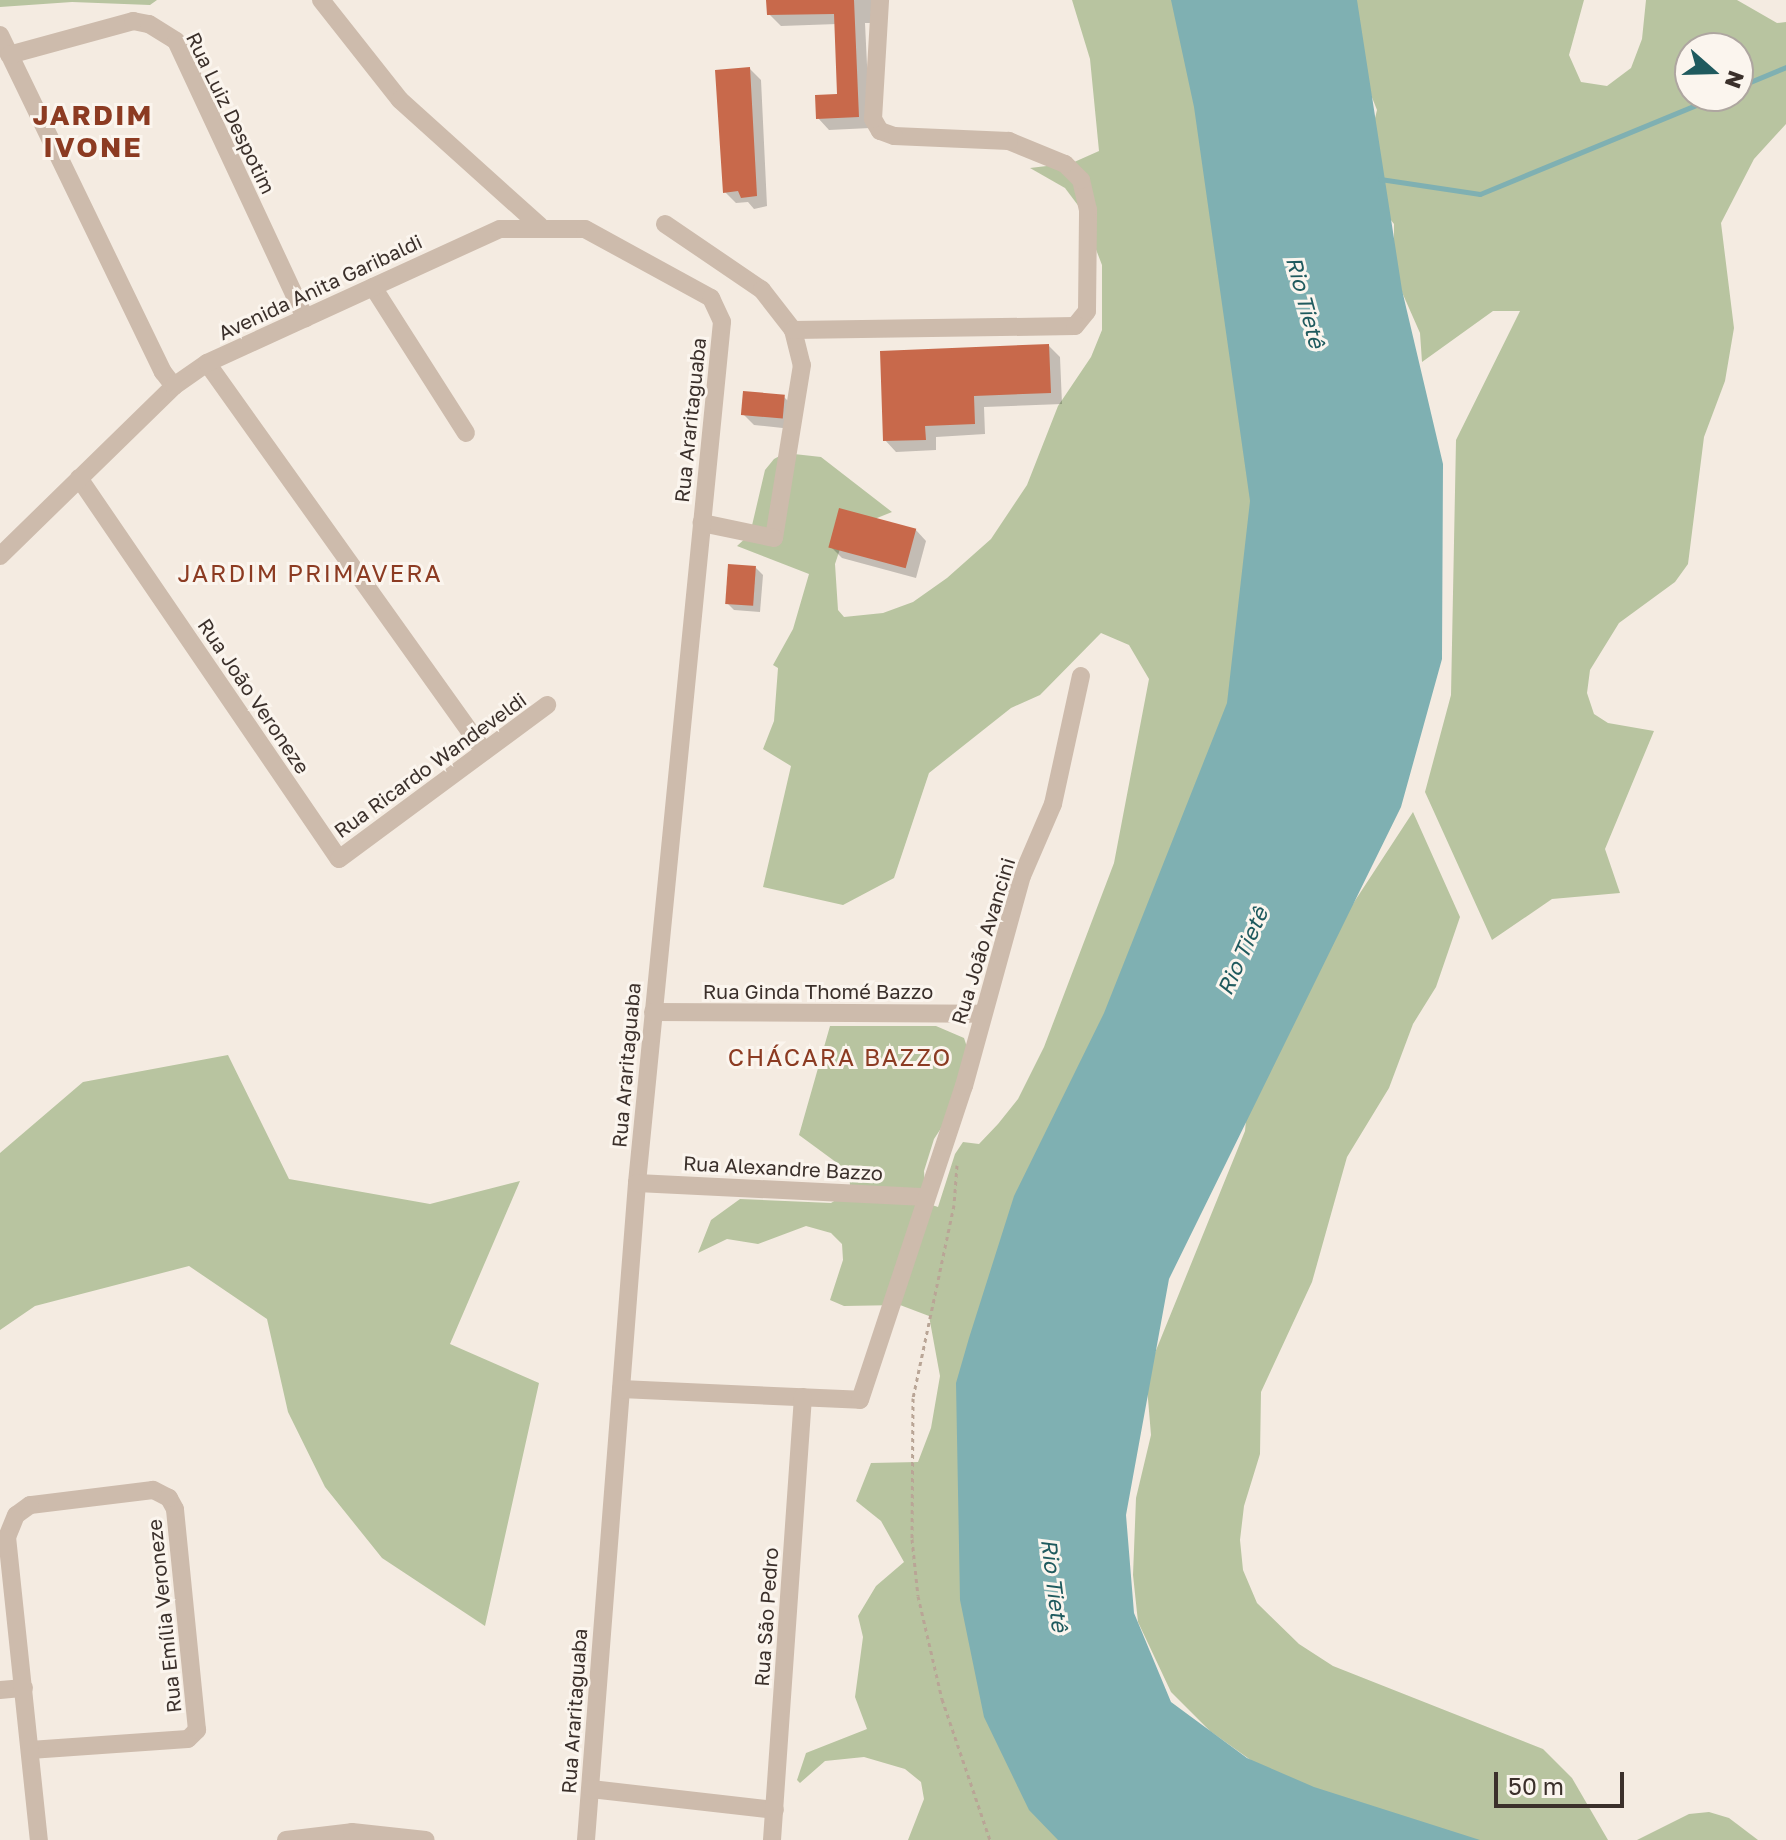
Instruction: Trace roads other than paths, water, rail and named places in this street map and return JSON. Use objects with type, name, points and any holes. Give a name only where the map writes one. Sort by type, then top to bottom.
[{"type":"street","points":[[321,0],[400,100],[540,226]]},
{"type":"street","points":[[793,330],[1075,326],[1087,311],[1088,210],[1081,180],[1065,164],[1009,141],[894,136],[880,131],[873,119],[880,0]]},
{"type":"street","name":"Rua Luiz Despotim","points":[[9,55],[133,21],[149,24],[176,41],[305,318]]},
{"type":"street","points":[[0,35],[163,372],[174,386]]},
{"type":"street","points":[[665,224],[762,290],[793,330],[802,365],[779,527],[774,538],[763,540],[702,523]]},
{"type":"street","name":"Avenida Anita Garibaldi","points":[[0,556],[174,386],[207,363],[500,229],[540,226],[585,229],[711,298]]},
{"type":"street","points":[[373,287],[466,433]]},
{"type":"street","name":"Rua Araritaguaba","points":[[586,1840],[637,1183],[722,322],[711,298]]},
{"type":"street","points":[[207,363],[484,751]]},
{"type":"street","name":"Rua João Veroneze","points":[[79,478],[339,859]]},
{"type":"street","name":"Rua João Avancini","points":[[803,1397],[860,1400],[926,1197],[1022,876],[1053,804],[1081,676]]},
{"type":"street","name":"Rua Ricardo Wandeveldi","points":[[339,859],[547,705]]},
{"type":"street","name":"Rua Ginda Thomé Bazzo","points":[[653,1012],[982,1014]]},
{"type":"street","name":"Rua Alexandre Bazzo","points":[[637,1183],[926,1197]]},
{"type":"street","points":[[621,1389],[803,1397]]},
{"type":"street","name":"Rua São Pedro","points":[[772,1840],[803,1397]]},
{"type":"street","name":"Rua Emília Veroneze","points":[[24,1688],[7,1537],[16,1515],[30,1505],[153,1490],[169,1498],[175,1509],[197,1730],[188,1739],[30,1750]]},
{"type":"street","points":[[0,1690],[24,1688],[39,1840]]},
{"type":"street","points":[[591,1789],[775,1810]]},
{"type":"street","points":[[286,1840],[352,1832],[426,1840]]},
{"type":"water","name":"Rio Tietê","points":[[1171,0],[1357,0],[1402,290],[1443,464],[1442,659],[1401,807],[1169,1279],[1126,1515],[1134,1613],[1171,1702],[1247,1758],[1314,1787],[1480,1840],[1058,1840],[1029,1810],[984,1717],[960,1600],[956,1383],[969,1338],[1014,1196],[1104,1013],[1227,703],[1250,501],[1194,107]]},
{"type":"waterway","points":[[1754,80],[1786,67]]},
{"type":"waterway","points":[[1380,179],[1480,194],[1679,112]]},
{"type":"district","name":"JARDIM IVONE","points":[[93,131]]},
{"type":"district","name":"JARDIM PRIMAVERA","points":[[310,573]]},
{"type":"district","name":"CHÁCARA BAZZO","points":[[840,1057]]}]
